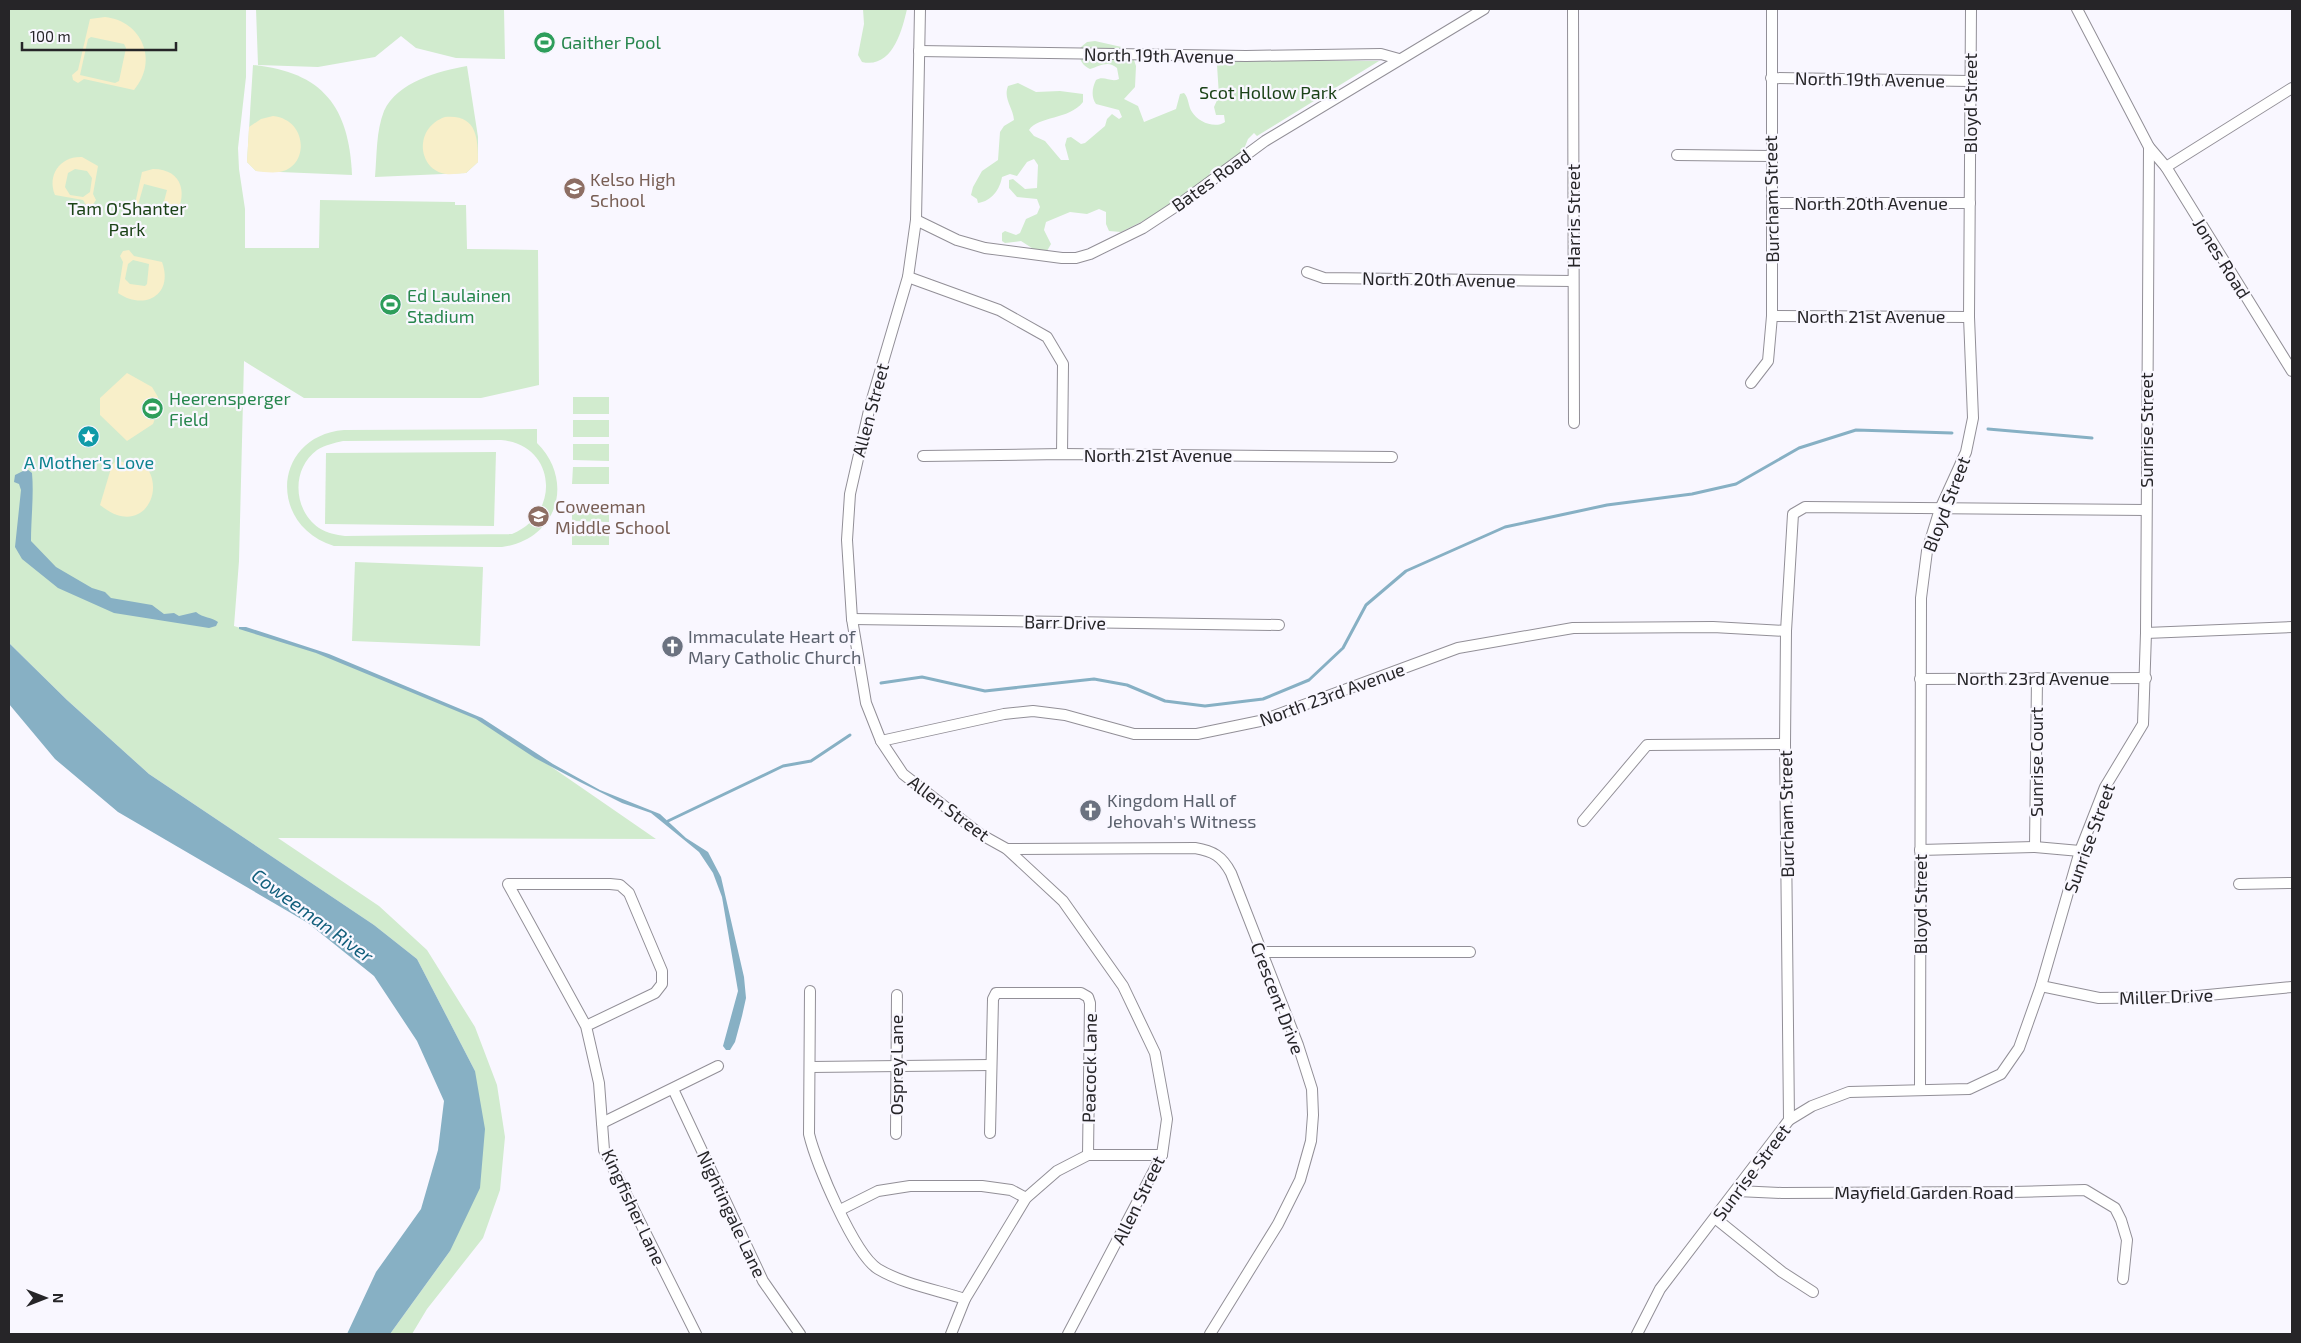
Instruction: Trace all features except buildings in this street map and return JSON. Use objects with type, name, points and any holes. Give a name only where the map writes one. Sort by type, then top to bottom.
[{"type":"street","name":"Allen Street","points":[[920,9],[916,220],[908,277],[870,406],[850,494],[847,540],[852,619],[866,703],[881,741],[903,774],[980,834],[1007,849],[1063,901],[1123,986],[1155,1053],[1167,1119],[1162,1155],[1068,1334]]},
{"type":"street","name":"Bates Road","points":[[916,220],[957,240],[986,248],[1062,258],[1076,258],[1090,254],[1143,228],[1181,203],[1265,141],[1484,9]]},
{"type":"street","name":"Harris Street","points":[[1573,9],[1572,281],[1574,423]]},
{"type":"street","name":"Burcham Street","points":[[1751,383],[1768,361],[1772,316],[1770,156],[1772,9]]},
{"type":"street","name":"Bloyd Street","points":[[1920,1089],[1920,679],[1923,572],[1927,550],[1940,509],[1966,452],[1971,436],[1973,418],[1969,316],[1970,9]]},
{"type":"street","name":"Sunrise Street","points":[[1637,1334],[1660,1289],[1789,1120],[1812,1106],[1849,1092],[1969,1089],[2001,1074],[2019,1048],[2041,986],[2080,851],[2105,787],[2143,724],[2146,678],[2149,147],[2077,9]]},
{"type":"street","name":"North 19th Avenue","points":[[919,51],[1246,56],[1381,54],[1399,59]]},
{"type":"street","name":"North 19th Avenue","points":[[1771,78],[1970,81]]},
{"type":"street","points":[[2166,167],[2292,88]]},
{"type":"street","name":"Jones Road","points":[[2149,147],[2166,167],[2292,371]]},
{"type":"street","points":[[1677,155],[1770,156]]},
{"type":"street","name":"North 20th Avenue","points":[[1772,203],[1970,203]]},
{"type":"street","name":"North 20th Avenue","points":[[1307,272],[1324,278],[1572,281]]},
{"type":"street","points":[[908,277],[999,310],[1047,337],[1063,364],[1062,454]]},
{"type":"street","name":"North 21st Avenue","points":[[1772,316],[1969,316]]},
{"type":"street","name":"North 21st Avenue","points":[[923,456],[1062,454],[1392,457]]},
{"type":"street","name":"Burcham Street","points":[[1789,1120],[1786,631],[1791,521],[1797,510],[1805,507],[1940,509]]},
{"type":"street","points":[[1940,509],[2146,510]]},
{"type":"street","name":"Barr Drive","points":[[852,619],[1279,625]]},
{"type":"street","name":"North 23rd Avenue","points":[[881,741],[1004,714],[1033,711],[1065,715],[1134,734],[1197,734],[1260,721],[1458,648],[1573,628],[1713,627],[1786,631]]},
{"type":"street","points":[[2146,633],[2292,627]]},
{"type":"street","name":"Sunrise Court","points":[[2035,847],[2036,678]]},
{"type":"street","name":"North 23rd Avenue","points":[[1920,679],[2146,678]]},
{"type":"street","points":[[1583,821],[1646,745],[1786,744]]},
{"type":"street","points":[[1920,850],[2035,847],[2080,851]]},
{"type":"street","name":"Crescent Drive","points":[[1007,849],[1195,848],[1212,851],[1224,860],[1231,874],[1298,1045],[1312,1089],[1313,1115],[1311,1141],[1300,1180],[1278,1224],[1210,1334]]},
{"type":"street","points":[[2239,884],[2292,883]]},
{"type":"street","name":"Kingfisher Lane","points":[[586,1026],[655,993],[662,984],[662,972],[629,893],[620,886],[610,884],[508,884],[586,1026],[599,1083],[604,1150],[696,1334]]},
{"type":"street","points":[[1260,952],[1470,952]]},
{"type":"street","name":"Miller Drive","points":[[2041,986],[2099,998],[2188,997],[2292,987]]},
{"type":"street","points":[[810,991],[811,1067],[809,1134],[813,1153],[840,1210],[865,1257],[876,1268],[890,1275],[965,1299]]},
{"type":"street","name":"Peacock Lane","points":[[990,1133],[990,1065],[993,1000],[996,992],[1082,994],[1088,997],[1090,1003],[1088,1155]]},
{"type":"street","name":"Osprey Lane","points":[[896,1134],[897,995]]},
{"type":"street","points":[[811,1067],[896,1064],[990,1065]]},
{"type":"street","points":[[602,1123],[718,1066]]},
{"type":"street","name":"Nightingale Lane","points":[[674,1089],[763,1281],[800,1334]]},
{"type":"street","points":[[951,1334],[965,1299],[1026,1198],[1057,1171],[1088,1155],[1162,1155]]},
{"type":"street","points":[[840,1210],[878,1191],[910,1186],[982,1186],[1011,1190],[1026,1198]]},
{"type":"street","name":"Mayfield Garden Road","points":[[1737,1190],[1812,1193],[2085,1190],[2115,1208],[2126,1240],[2123,1279]]},
{"type":"street","points":[[1715,1218],[1782,1272],[1813,1292]]},
{"type":"green space","name":"Tam O'Shanter Park","points":[[9,9],[246,9],[246,77],[238,148],[245,209],[245,248],[319,248],[320,200],[455,202],[455,205],[466,205],[467,249],[538,250],[539,385],[481,398],[304,398],[244,361],[239,561],[234,626],[310,650],[468,713],[498,730],[656,839],[278,838],[379,906],[427,950],[475,1027],[497,1085],[505,1137],[500,1190],[483,1238],[427,1309],[412,1334],[390,1334],[450,1251],[475,1071],[417,959],[374,925],[149,774],[67,700],[9,643]]},
{"type":"green space","points":[[256,9],[504,9],[505,59],[456,58],[416,48],[401,36],[375,57],[318,67],[258,65]]},
{"type":"green space","points":[[863,9],[907,9],[902,28],[894,46],[881,60],[872,63],[862,62],[858,55],[864,24]]},
{"type":"green space","name":"Scot Hollow Park","points":[[1095,41],[1126,48],[1132,54],[1136,66],[1135,87],[1124,99],[1138,106],[1144,122],[1176,109],[1180,94],[1184,93],[1192,112],[1198,119],[1212,125],[1225,122],[1224,115],[1216,115],[1214,107],[1219,96],[1217,65],[1221,58],[1225,60],[1379,61],[1257,136],[1254,133],[1248,139],[1240,159],[1222,171],[1210,173],[1200,190],[1176,199],[1169,208],[1121,232],[1109,231],[1106,224],[1106,212],[1099,209],[1087,214],[1070,212],[1046,222],[1044,230],[1051,244],[1047,251],[1035,250],[1021,241],[1005,243],[1002,241],[1002,233],[1005,231],[1016,235],[1020,233],[1026,219],[1037,214],[1040,207],[1037,199],[1017,197],[1009,188],[1009,180],[1013,179],[1025,189],[1037,188],[1038,165],[1034,159],[1027,162],[1017,176],[1010,174],[1002,177],[997,190],[987,200],[978,203],[977,199],[971,195],[973,187],[982,171],[998,160],[1000,132],[1004,126],[1014,120],[1007,99],[1008,86],[1018,83],[1036,92],[1060,91],[1083,94],[1083,102],[1077,108],[1039,122],[1029,130],[1034,136],[1045,141],[1061,160],[1069,160],[1065,145],[1067,138],[1071,137],[1081,144],[1085,143],[1105,126],[1107,119],[1112,114],[1119,119],[1122,117],[1119,110],[1096,104],[1093,98],[1096,80],[1102,78],[1119,79],[1117,68],[1110,64],[1090,69],[1082,63],[1079,54],[1081,47],[1087,42]]},
{"type":"green space","points":[[253,65],[297,75],[314,85],[327,97],[338,112],[345,130],[350,151],[352,175],[256,171],[247,162]]},
{"type":"green space","points":[[467,66],[478,137],[478,162],[466,173],[375,177],[377,143],[381,119],[390,101],[409,85],[420,80],[444,71]]},
{"type":"green space","points":[[573,397],[609,397],[609,414],[573,414]]},
{"type":"green space","points":[[573,420],[609,420],[609,437],[573,437]]},
{"type":"green space","points":[[537,429],[537,443],[549,458],[556,475],[557,491],[554,507],[547,521],[536,533],[521,542],[502,547],[334,546],[312,535],[297,520],[289,502],[287,482],[292,464],[303,448],[320,436],[344,430]],"holes":[[[501,440],[520,445],[533,454],[542,467],[546,481],[545,497],[539,512],[528,524],[512,534],[342,536],[319,528],[310,520],[300,500],[299,478],[303,468],[317,450],[330,444],[343,441]]]},
{"type":"green space","points":[[573,444],[609,444],[609,461],[573,460]]},
{"type":"green space","points":[[496,452],[494,526],[325,524],[326,453]]},
{"type":"green space","points":[[573,467],[609,467],[609,484],[572,484]]},
{"type":"green space","points":[[572,505],[609,505],[609,522],[572,521]]},
{"type":"green space","points":[[572,528],[609,528],[609,545],[572,545]]},
{"type":"green space","points":[[355,562],[483,567],[480,646],[352,641]]},
{"type":"sand","points":[[105,17],[118,20],[129,26],[137,34],[143,44],[146,55],[141,79],[134,90],[84,79],[78,83],[73,80],[72,75],[78,70],[90,19]],"holes":[[[91,37],[124,44],[126,48],[119,81],[115,83],[80,75],[88,39]]]},
{"type":"sand","points":[[273,116],[285,119],[299,134],[300,154],[296,162],[289,169],[279,172],[256,171],[247,162],[249,127],[261,119]]},
{"type":"sand","points":[[445,117],[464,119],[474,129],[478,162],[466,173],[446,174],[437,171],[425,157],[424,139],[428,130],[435,122]]},
{"type":"sand","points":[[82,157],[98,166],[93,194],[96,200],[92,206],[86,205],[83,200],[55,195],[53,180],[57,168],[67,160]],"holes":[[[75,169],[87,171],[92,178],[90,192],[83,197],[70,195],[65,187],[68,173]]]},
{"type":"sand","points":[[153,169],[163,170],[177,179],[182,193],[174,218],[141,212],[136,215],[131,213],[131,208],[135,204],[142,172]],"holes":[[[144,184],[167,190],[161,213],[142,209],[138,205]]]},
{"type":"sand","points":[[129,250],[134,256],[162,262],[165,274],[164,283],[154,297],[147,300],[138,300],[118,293],[123,262],[120,256],[123,251]],"holes":[[[133,260],[149,264],[147,284],[145,286],[130,284],[125,279],[128,264]]]},
{"type":"sand","points":[[127,373],[152,387],[158,397],[159,408],[153,424],[127,441],[100,415],[100,398]]},
{"type":"sand","points":[[117,460],[149,471],[152,480],[152,497],[143,511],[136,515],[127,517],[117,515],[100,505],[112,465]]},
{"type":"water","points":[[27,469],[32,473],[33,481],[31,541],[56,567],[92,588],[105,592],[111,598],[152,605],[164,614],[174,613],[179,616],[196,612],[218,622],[216,626],[209,628],[114,613],[58,588],[22,559],[15,547],[21,490],[19,484],[14,482],[15,475]]},
{"type":"water","points":[[239,627],[246,627],[329,654],[482,718],[553,764],[600,790],[660,814],[686,838],[708,852],[721,877],[744,977],[746,998],[735,1042],[730,1050],[726,1050],[723,1046],[738,991],[722,897],[713,873],[699,852],[651,813],[622,803],[535,758],[476,719],[316,653],[239,629]]},
{"type":"water","name":"Coweeman River","points":[[9,643],[67,700],[149,774],[374,925],[417,959],[475,1071],[485,1129],[480,1188],[450,1251],[390,1334],[347,1334],[376,1272],[421,1209],[438,1150],[444,1101],[417,1041],[374,976],[308,923],[118,812],[55,759],[9,704]]},
{"type":"waterway","points":[[1988,429],[2092,438]]},
{"type":"waterway","points":[[881,683],[922,677],[985,691],[1094,679],[1127,685],[1165,701],[1205,706],[1263,699],[1309,680],[1343,648],[1366,605],[1406,571],[1505,527],[1607,505],[1692,494],[1736,484],[1799,448],[1856,430],[1952,433]]},
{"type":"waterway","points":[[668,821],[783,766],[811,761],[850,735]]},
{"type":"place","name":"Gaither Pool","points":[[545,42]]},
{"type":"place","name":"Kelso High School","points":[[574,189]]},
{"type":"place","name":"Ed Laulainen Stadium","points":[[391,305]]},
{"type":"place","name":"Heerensperger Field","points":[[153,408]]},
{"type":"place","name":"A Mother's Love","points":[[89,437]]},
{"type":"place","name":"Coweeman Middle School","points":[[539,516]]},
{"type":"place","name":"Immaculate Heart of Mary Catholic Church","points":[[672,646]]},
{"type":"place","name":"Kingdom Hall of Jehovah's Witness","points":[[1091,810]]}]
